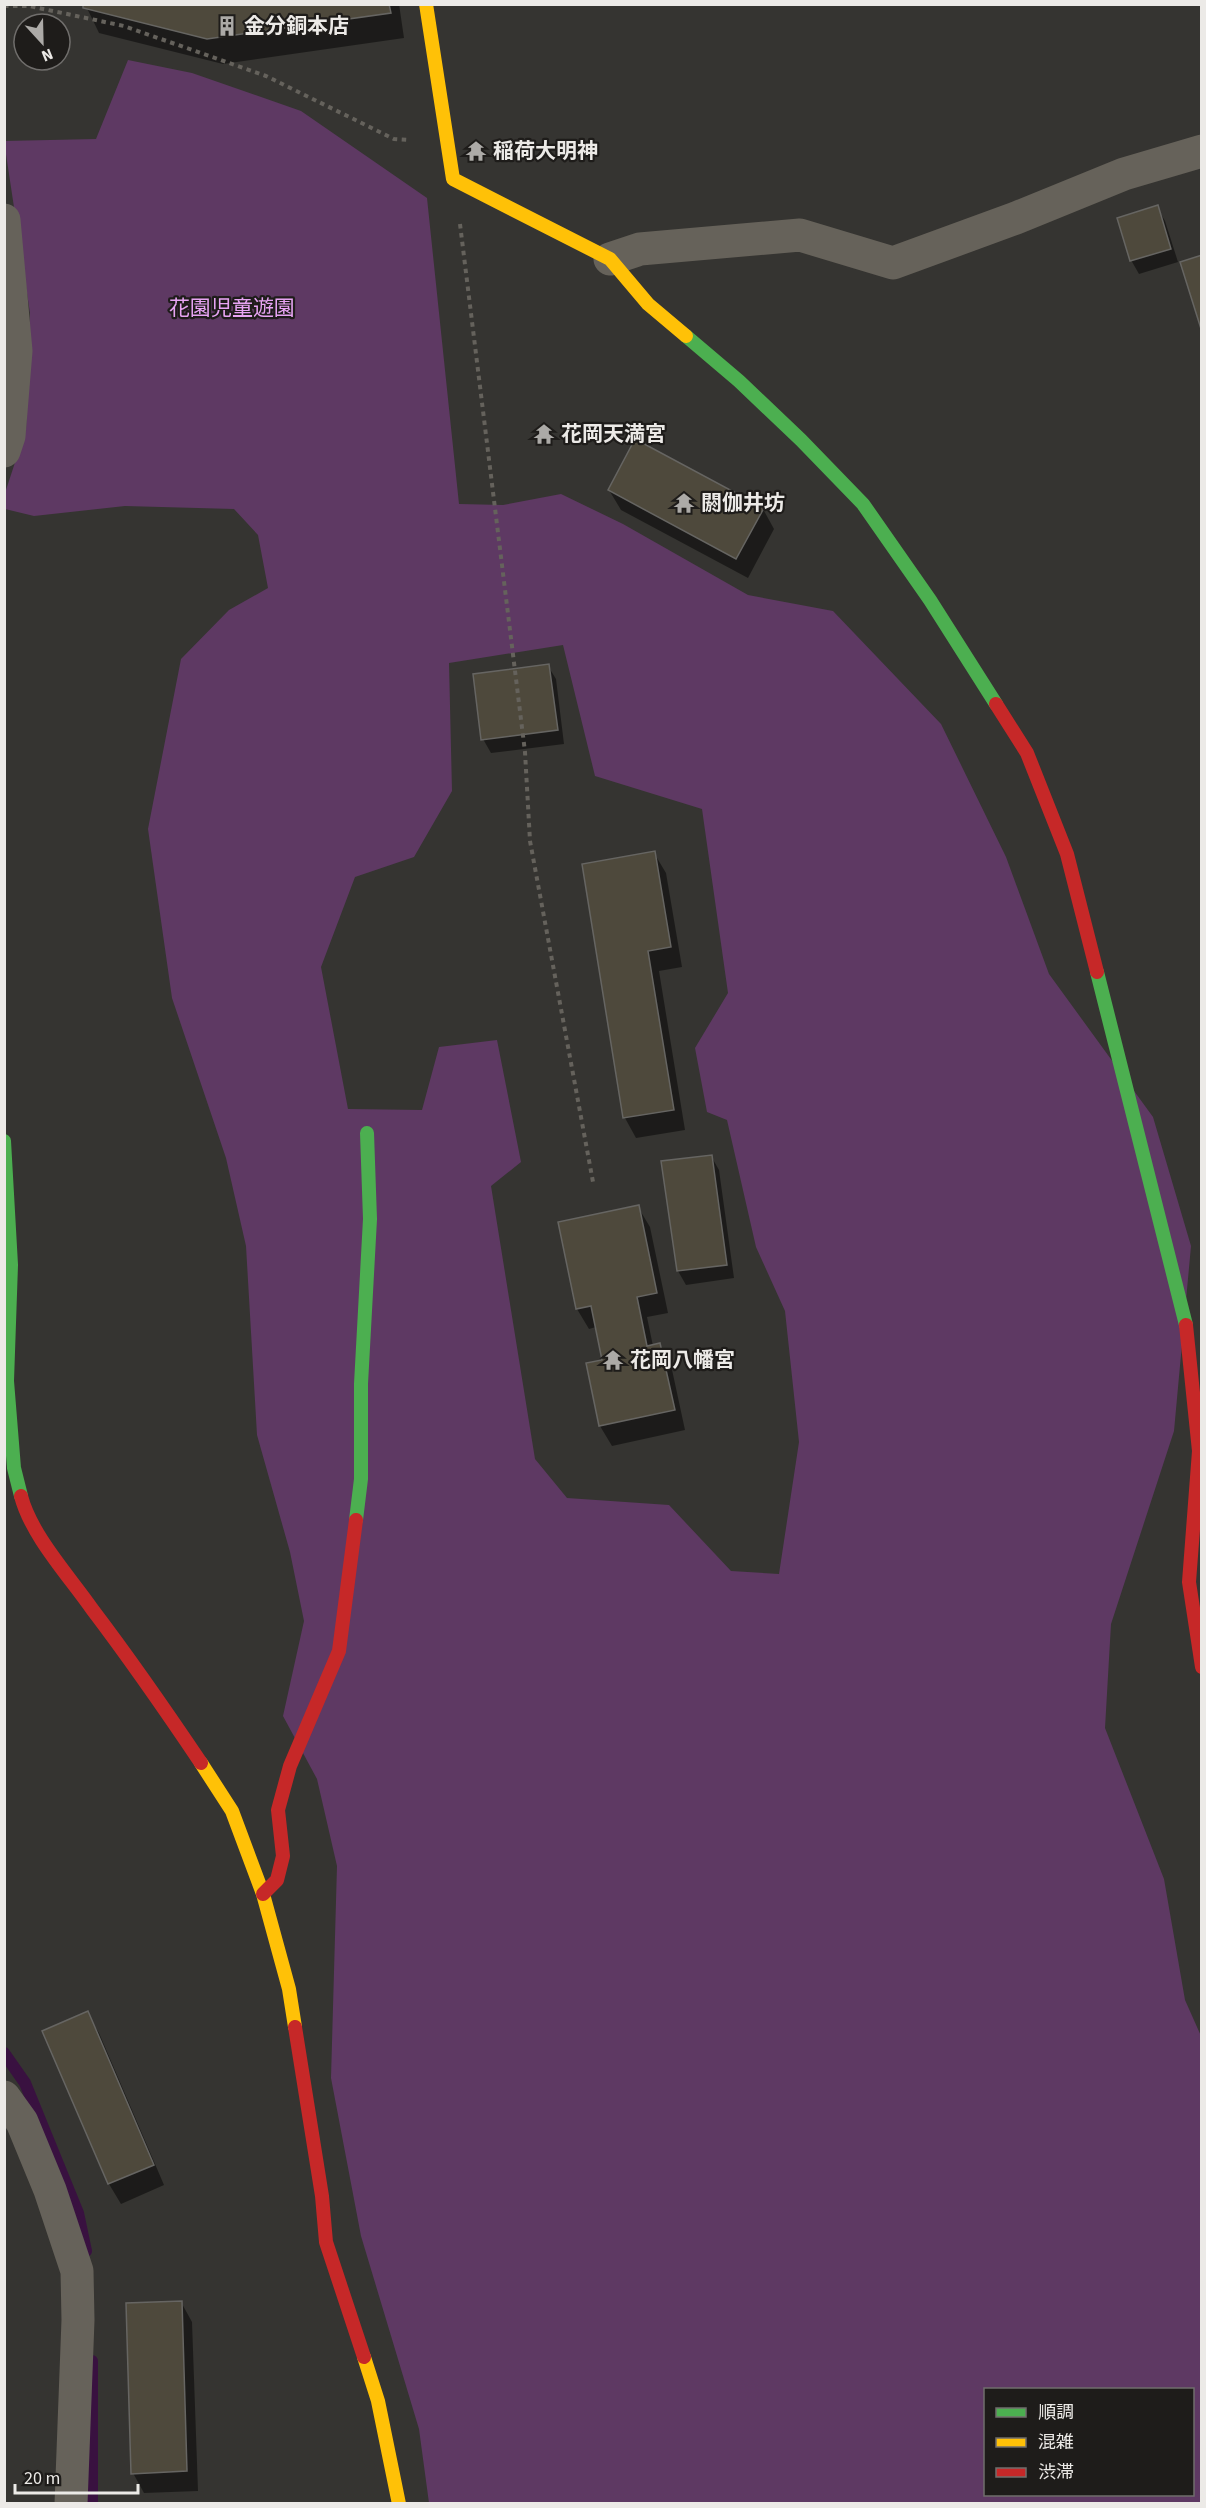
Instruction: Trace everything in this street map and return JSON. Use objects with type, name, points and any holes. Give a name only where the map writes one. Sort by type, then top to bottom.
[{"type":"street","points":[[426,4],[453,179],[610,259],[648,304],[739,381],[793,432],[863,504],[930,600],[1027,753],[1067,854],[1187,1327],[1199,1451],[1189,1582],[1202,1666]]},
{"type":"street","points":[[610,259],[640,249],[800,235],[893,263],[1016,218],[1125,174],[1202,151]]},
{"type":"street","points":[[4,220],[16,351],[9,436],[4,451]]},
{"type":"street","points":[[263,1894],[277,1880],[283,1856],[278,1810],[290,1766],[339,1651],[361,1479],[361,1384],[370,1219],[367,1133]]},
{"type":"street","points":[[4,1141],[11,1265],[7,1381],[14,1468],[24,1507],[48,1548],[157,1697],[232,1810],[263,1894],[289,1989],[322,2196],[326,2242],[378,2401],[399,2504]]},
{"type":"street","points":[[4,2097],[22,2122],[50,2190],[77,2271],[78,2320],[71,2504]]},
{"type":"path","points":[[4,6],[29,6],[124,26],[266,76],[394,139],[448,143]]},
{"type":"path","points":[[463,249],[525,752],[530,841],[593,1182]]},
{"type":"green space","name":"花園児童遊園","points":[[128,60],[192,73],[301,111],[427,198],[459,504],[503,505],[561,494],[623,524],[748,595],[833,611],[941,724],[1006,857],[1049,974],[1153,1117],[1191,1246],[1174,1431],[1111,1624],[1105,1728],[1164,1879],[1185,2000],[1201,2036],[1201,2503],[429,2503],[419,2429],[361,2236],[331,2078],[337,1866],[317,1779],[283,1716],[304,1621],[290,1552],[257,1435],[246,1246],[226,1158],[172,998],[148,829],[181,659],[229,610],[268,588],[258,535],[234,509],[125,506],[34,516],[5,509],[5,493],[26,429],[30,313],[4,141],[96,139]],"holes":[[[563,645],[595,776],[702,809],[728,993],[695,1048],[707,1112],[727,1120],[756,1247],[785,1311],[799,1442],[779,1574],[731,1571],[669,1505],[567,1498],[535,1459],[491,1186],[521,1162],[497,1040],[439,1047],[422,1110],[348,1109],[321,967],[355,877],[414,857],[452,791],[449,663]]]},
{"type":"building","name":"金分銅本店","points":[[83,4],[389,4],[391,13],[207,39],[83,8]]},
{"type":"building","points":[[1158,205],[1171,249],[1130,261],[1117,218]]},
{"type":"building","points":[[1202,255],[1202,332],[1180,262]]},
{"type":"building","points":[[635,439],[764,508],[736,559],[608,490]]},
{"type":"building","points":[[549,664],[558,730],[481,740],[473,674]]},
{"type":"building","points":[[655,851],[671,947],[648,951],[674,1110],[623,1118],[582,864]]},
{"type":"building","points":[[712,1155],[727,1265],[677,1271],[661,1161]]},
{"type":"building","points":[[639,1205],[657,1293],[637,1297],[647,1346],[660,1343],[675,1410],[599,1426],[586,1363],[602,1360],[591,1306],[576,1309],[558,1222]]},
{"type":"building","points":[[88,2011],[154,2165],[108,2184],[42,2031]]},
{"type":"building","points":[[182,2301],[187,2471],[131,2474],[126,2303]]},
{"type":"waterway","points":[[4,2053],[25,2083],[78,2213],[86,2251]]},
{"type":"waterway","points":[[92,2361],[92,2504]]},
{"type":"traffic: fast","points":[[686,336],[739,381],[863,504],[930,600],[996,704]]},
{"type":"traffic: fast","points":[[1097,972],[1186,1325]]},
{"type":"traffic: fast","points":[[356,1520],[361,1479],[361,1384],[370,1219],[367,1133]]},
{"type":"traffic: fast","points":[[4,1141],[11,1265],[7,1381],[14,1468],[21,1496]]},
{"type":"traffic: slow","points":[[426,4],[453,179],[610,259],[648,304],[686,336]]},
{"type":"traffic: slow","points":[[201,1763],[232,1811],[263,1894],[289,1989],[295,2027]]},
{"type":"traffic: slow","points":[[364,2357],[378,2401],[399,2504]]},
{"type":"traffic: jam","points":[[996,704],[1027,753],[1067,854],[1097,972]]},
{"type":"traffic: jam","points":[[1186,1325],[1199,1451],[1189,1582],[1202,1667]]},
{"type":"traffic: jam","points":[[21,1496],[26,1511],[42,1540],[201,1763]]},
{"type":"traffic: jam","points":[[263,1894],[277,1880],[283,1856],[278,1810],[290,1766],[339,1651],[356,1520]]},
{"type":"traffic: jam","points":[[295,2027],[322,2196],[326,2242],[364,2357]]},
{"type":"place","name":"金分銅本店","points":[[227,26]]},
{"type":"place","name":"稲荷大明神","points":[[476,151]]},
{"type":"place","name":"花岡天満宮","points":[[544,434]]},
{"type":"place","name":"閼伽井坊","points":[[684,503]]},
{"type":"place","name":"花岡八幡宮","points":[[613,1360]]}]
